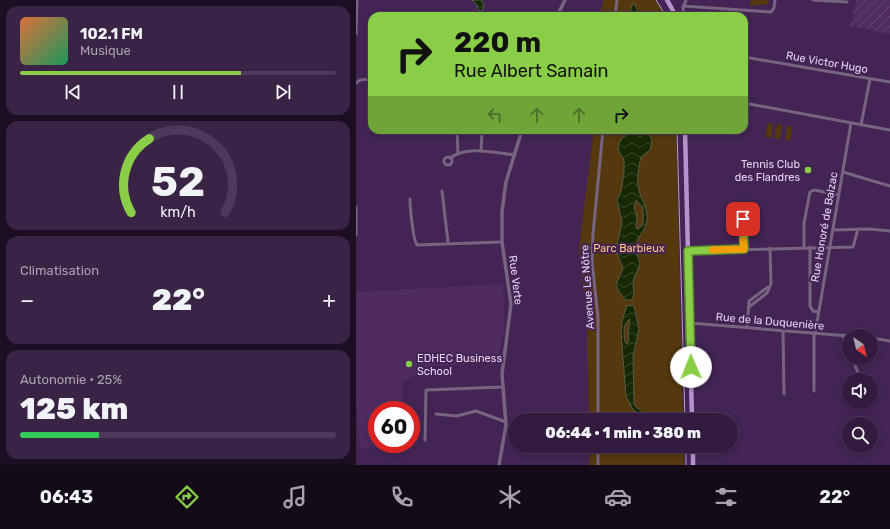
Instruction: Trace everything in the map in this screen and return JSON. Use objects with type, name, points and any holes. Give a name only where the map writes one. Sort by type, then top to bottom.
[{"type":"main road","points":[[667,0],[674,12]]},
{"type":"main road","points":[[685,134],[692,413]]},
{"type":"main road","points":[[693,453],[693,465]]},
{"type":"street","points":[[356,34],[357,0]]},
{"type":"street","points":[[559,12],[565,0]]},
{"type":"street","points":[[616,12],[617,0]]},
{"type":"street","points":[[684,12],[686,0]]},
{"type":"street","points":[[684,6],[771,12],[774,8],[775,0]]},
{"type":"street","points":[[813,0],[847,2]]},
{"type":"street","name":"Rue Victor Hugo","points":[[748,58],[890,82]]},
{"type":"street","points":[[356,83],[360,80],[368,79]]},
{"type":"street","points":[[861,125],[870,79]]},
{"type":"street","points":[[748,104],[890,130]]},
{"type":"street","name":"Rue Honoré de Balzac","points":[[814,391],[814,334],[851,123]]},
{"type":"street","points":[[457,134],[458,154]]},
{"type":"street","points":[[481,151],[482,134]]},
{"type":"street","name":"Rue Verte","points":[[499,465],[506,422],[503,370],[511,304],[502,242],[503,198],[521,134]]},
{"type":"street","name":"Avenue Le Nôtre","points":[[598,413],[598,317],[592,255],[603,134]]},
{"type":"street","points":[[450,158],[458,154],[481,151],[515,155]]},
{"type":"street","points":[[843,172],[890,186]]},
{"type":"street","points":[[804,248],[804,223],[810,192],[816,190],[839,195]]},
{"type":"street","points":[[442,191],[448,242]]},
{"type":"street","points":[[410,199],[410,213],[414,225],[415,242],[417,245],[448,242],[502,242]]},
{"type":"street","points":[[356,207],[356,235]]},
{"type":"street","points":[[744,249],[743,222],[745,210]]},
{"type":"street","points":[[688,251],[853,247],[858,229]]},
{"type":"street","points":[[833,230],[858,229],[890,231]]},
{"type":"street","points":[[810,247],[810,306],[813,311],[818,312]]},
{"type":"street","points":[[747,328],[750,299],[768,287],[771,282],[770,248]]},
{"type":"street","name":"Rue de la Duquenière","points":[[690,323],[783,330],[814,334],[842,335]]},
{"type":"street","points":[[783,330],[784,394]]},
{"type":"street","points":[[878,339],[890,341]]},
{"type":"street","points":[[425,440],[426,390],[503,387]]},
{"type":"street","points":[[436,414],[457,416],[469,412],[479,411],[506,422]]},
{"type":"street","points":[[598,453],[598,465]]},
{"type":"shaded area","points":[[856,0],[890,0],[890,34],[850,26]]},
{"type":"shaded area","name":"EDHEC Business School","points":[[503,284],[505,328],[497,362],[425,367],[414,376],[402,382],[403,401],[368,401],[368,447],[360,448],[356,401],[356,292]]},
{"type":"green space","points":[[603,0],[656,0],[663,12],[601,12]]},
{"type":"green space","points":[[750,0],[769,0],[768,4],[750,6]]},
{"type":"green space","points":[[768,123],[773,124],[771,138],[765,137]]},
{"type":"green space","points":[[777,124],[782,125],[780,139],[774,138]]},
{"type":"green space","points":[[787,126],[793,127],[790,141],[785,140]]},
{"type":"green space","name":"Parc Barbieux","points":[[593,134],[676,134],[683,413],[589,413],[587,326],[579,247]]},
{"type":"green space","points":[[590,453],[683,453],[684,465],[589,465]]},
{"type":"water","points":[[472,0],[481,0],[484,5],[482,11],[478,10],[477,5]]},
{"type":"water","points":[[635,4],[638,12],[630,12],[632,5]]},
{"type":"water","points":[[625,134],[648,134],[652,140],[650,150],[641,157],[638,171],[639,190],[647,211],[647,221],[645,228],[635,246],[640,264],[633,281],[634,294],[632,300],[626,300],[619,292],[616,284],[623,269],[616,250],[622,222],[617,200],[621,191],[624,173],[624,160],[619,152],[618,145]],"holes":[[[636,200],[643,208],[643,224],[638,229],[636,228],[637,216],[634,208]]]},
{"type":"water","points":[[627,305],[634,306],[639,329],[633,356],[634,402],[635,406],[644,413],[636,412],[632,408],[626,396],[621,333],[622,321]],"holes":[[[630,319],[628,335],[629,341],[627,344],[625,342],[624,329],[627,321]]]},
{"type":"tram line","points":[[656,0],[664,12]]},
{"type":"tram line","points":[[677,134],[685,413]]},
{"type":"tram line","points":[[686,453],[686,465]]},
{"type":"slow traffic","points":[[712,250],[744,249],[743,240]]},
{"type":"place","name":"Tennis Club des Flandres","points":[[808,170]]},
{"type":"place","name":"EDHEC Business School","points":[[409,364]]},
{"type":"route","points":[[691,367],[688,251],[744,249],[743,219]]}]
